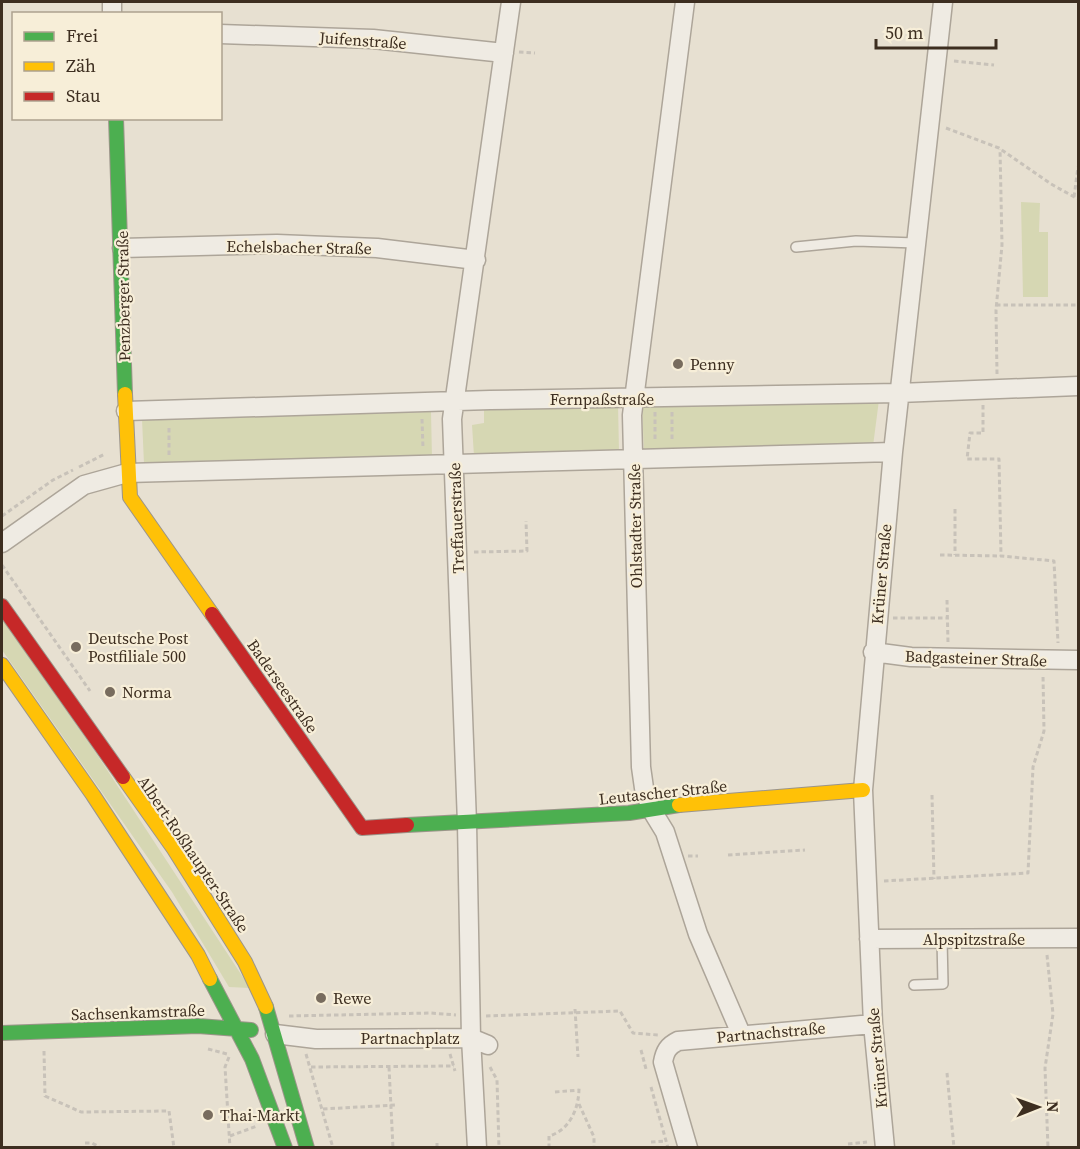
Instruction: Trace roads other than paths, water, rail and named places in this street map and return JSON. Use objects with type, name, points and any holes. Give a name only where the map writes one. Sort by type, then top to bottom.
[{"type":"street","name":"Treffauerstraße","points":[[471,1038],[465,552],[454,465],[454,401],[476,260],[514,56],[511,2]]},
{"type":"street","name":"Ohlstadter Straße","points":[[685,2],[633,398],[641,766],[651,809],[665,832],[698,934],[741,1034]]},
{"type":"street","name":"Krüner Straße","points":[[885,1148],[873,1024],[863,790],[873,652],[892,452],[943,2]]},
{"type":"street","name":"Juifenstraße","points":[[222,34],[373,39],[514,56]]},
{"type":"street","name":"Penzberger Straße","points":[[116,120],[122,248],[127,473]]},
{"type":"street","name":"Echelsbacher Straße","points":[[122,248],[277,243],[377,248],[476,260]]},
{"type":"street","name":"Fernpaßstraße","points":[[126,411],[454,401],[990,391],[1078,386]]},
{"type":"street","points":[[2,543],[84,485],[127,473],[892,452]]},
{"type":"street","name":"Baderseestraße","points":[[127,473],[130,497],[362,828],[467,823]]},
{"type":"street","name":"Albert-Roßhaupter-Straße","points":[[2,606],[174,849],[246,962],[264,1001],[275,1034],[307,1148]]},
{"type":"street","name":"Badgasteiner Straße","points":[[873,652],[948,658],[1078,660]]},
{"type":"street","points":[[2,665],[93,795],[198,955],[252,1059],[285,1148]]},
{"type":"street","name":"Leutascher Straße","points":[[467,823],[629,813],[651,809],[863,790]]},
{"type":"street","name":"Alpspitzstraße","points":[[869,939],[1078,938]]},
{"type":"street","name":"Partnachstraße","points":[[688,1148],[663,1062],[665,1052],[670,1045],[678,1041],[741,1034],[873,1024]]},
{"type":"street","name":"Sachsenkamstraße","points":[[2,1033],[237,1027],[275,1034]]},
{"type":"street","name":"Partnachplatz","points":[[275,1034],[316,1039],[471,1038],[477,1148]]},
{"type":"street","points":[[471,1038],[488,1045]]},
{"type":"lane","points":[[796,247],[856,241],[916,243]]},
{"type":"lane","points":[[914,985],[943,984],[942,939]]},
{"type":"place","name":"Penny","points":[[678,364]]},
{"type":"place","name":"Deutsche Post Postfiliale 500","points":[[76,647]]},
{"type":"place","name":"Norma","points":[[110,692]]},
{"type":"place","name":"Rewe","points":[[321,998]]},
{"type":"place","name":"Thai-Markt","points":[[208,1115]]}]
